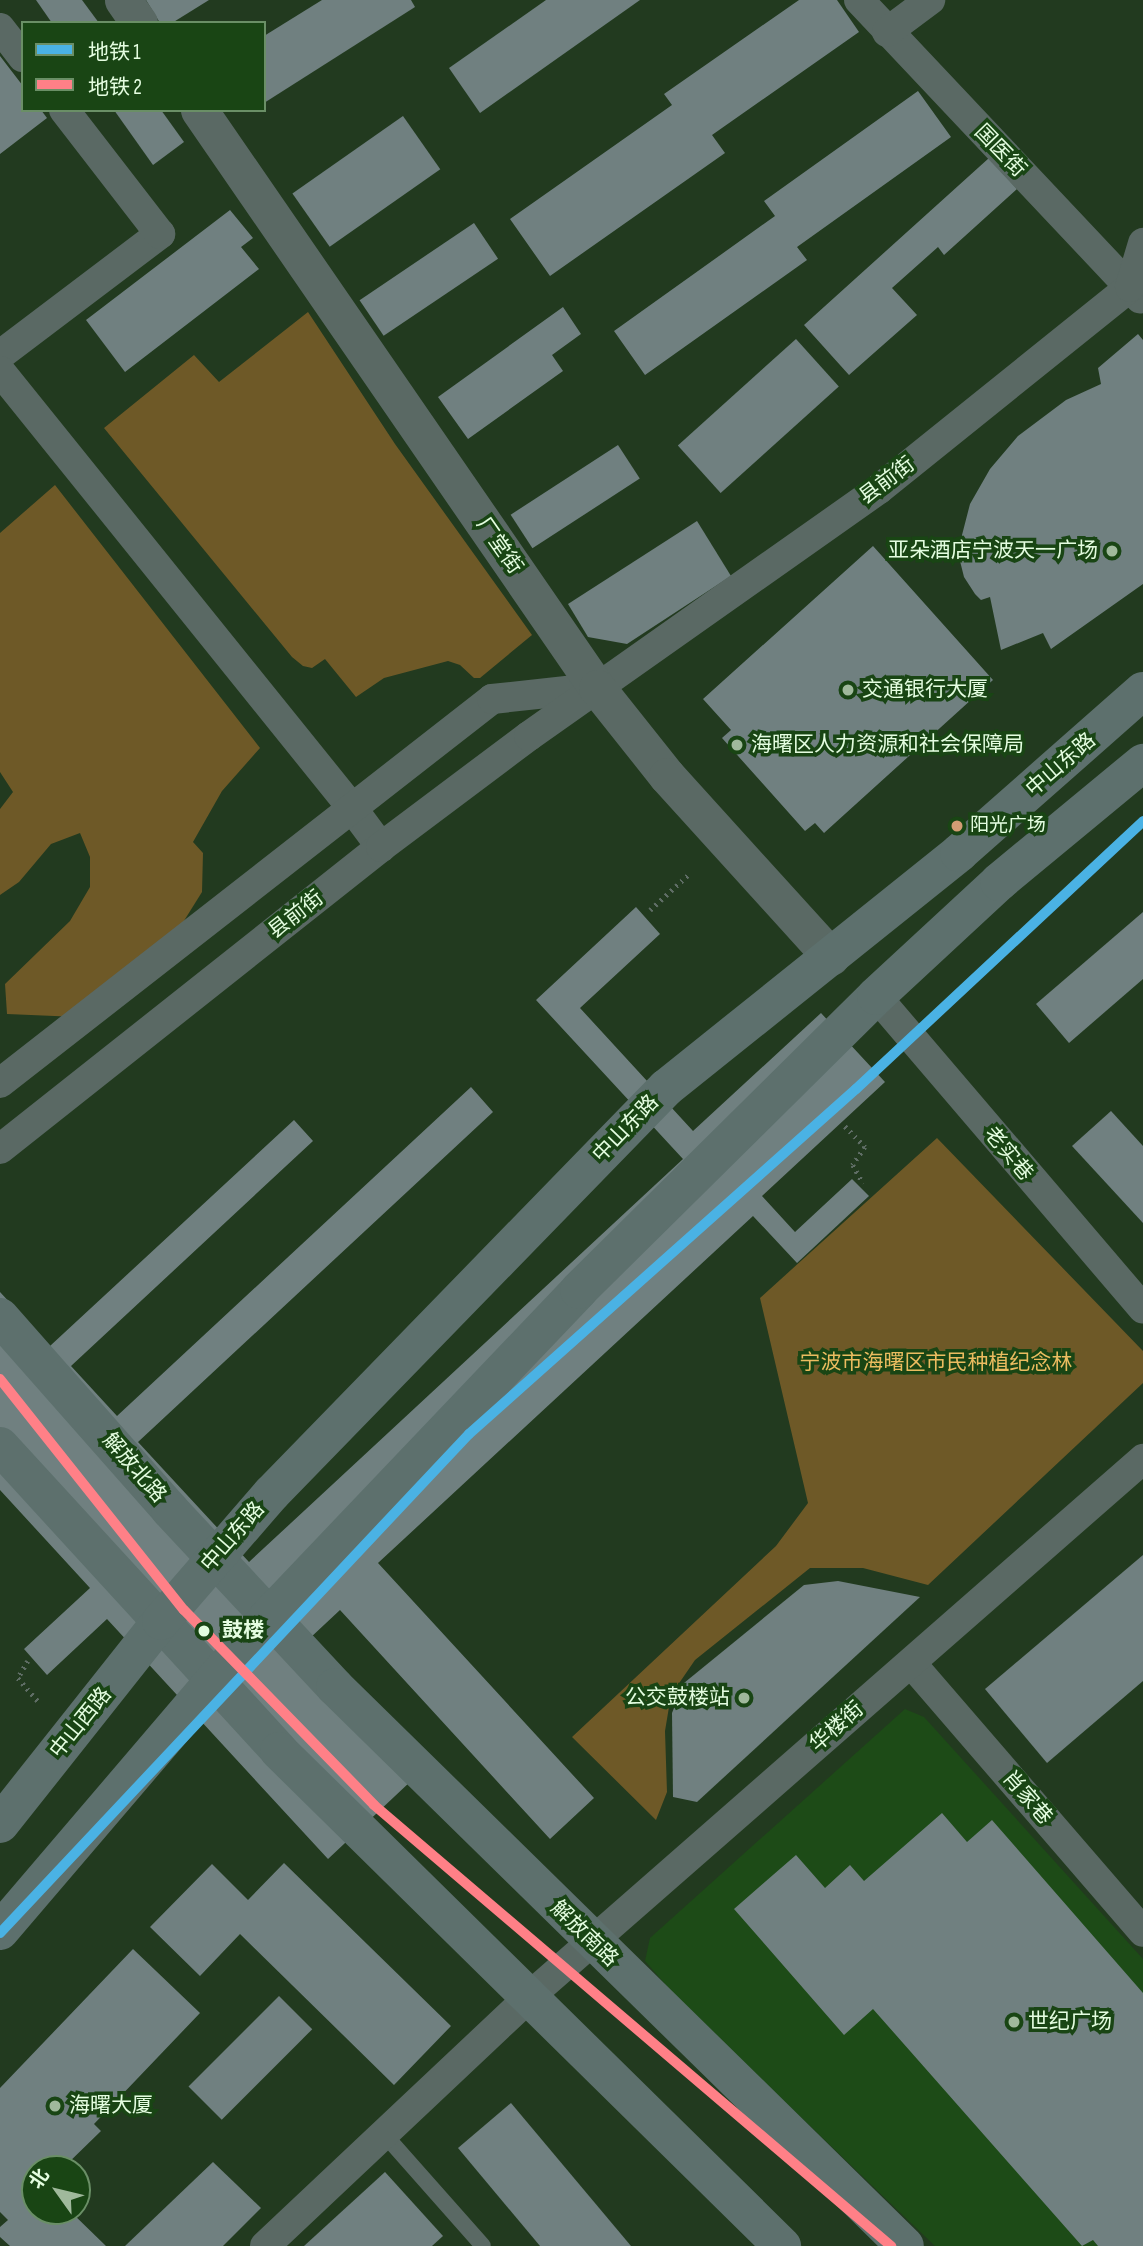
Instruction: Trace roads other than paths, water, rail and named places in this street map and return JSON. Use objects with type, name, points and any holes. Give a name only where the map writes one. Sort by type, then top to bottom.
[{"type":"main road","name":"中山东路","points":[[161,1621],[297,1466],[666,1088],[959,853],[1143,691]]},
{"type":"main road","points":[[0,1931],[268,1617],[579,1290],[876,996],[999,882],[1143,763]]},
{"type":"main road","name":"解放北路","points":[[0,1317],[268,1617]]},
{"type":"main road","points":[[0,1446],[279,1751],[531,1995],[782,2246]]},
{"type":"main road","name":"解放南路","points":[[268,1617],[591,1941],[905,2246]]},
{"type":"main road","name":"中山西路","points":[[0,1824],[161,1621]]},
{"type":"street","points":[[123,0],[138,21]]},
{"type":"street","name":"国医街","points":[[859,0],[1136,294]]},
{"type":"street","points":[[887,32],[930,0]]},
{"type":"street","points":[[0,28],[21,54]]},
{"type":"street","points":[[0,355],[160,234],[66,112]]},
{"type":"street","name":"厂堂街","points":[[200,112],[597,688],[667,776],[831,957]]},
{"type":"street","points":[[1136,294],[1143,243]]},
{"type":"street","name":"县前街","points":[[0,1149],[381,847],[597,688],[879,489],[1136,294]]},
{"type":"street","points":[[0,371],[381,847]]},
{"type":"street","name":"县前街","points":[[0,1083],[492,699],[597,688]]},
{"type":"street","name":"老实巷","points":[[876,996],[1143,1309]]},
{"type":"street","name":"华楼街","points":[[265,2246],[591,1941],[1143,1459]]},
{"type":"street","name":"肖家巷","points":[[911,1663],[1143,1932]]},
{"type":"lane","points":[[384,2134],[479,2244]]},
{"type":"metro line","name":"1","points":[[0,1933],[469,1434],[856,1089],[1143,821]]},
{"type":"metro line","name":"2","points":[[0,1379],[184,1610],[374,1805],[891,2246]]},
{"type":"place","name":"亚朵酒店宁波天一广场","points":[[1112,551]]},
{"type":"place","name":"交通银行大厦","points":[[848,690]]},
{"type":"place","name":"海曙区人力资源和社会保障局","points":[[737,745]]},
{"type":"place","name":"阳光广场","points":[[957,826]]},
{"type":"place","name":"鼓楼","points":[[204,1631]]},
{"type":"place","name":"公交鼓楼站","points":[[744,1698]]},
{"type":"place","name":"世纪广场","points":[[1014,2022]]},
{"type":"place","name":"海曙大厦","points":[[55,2106]]},
{"type":"park label","name":"宁波市海曙区市民种植纪念林","points":[[936,1363]]}]
